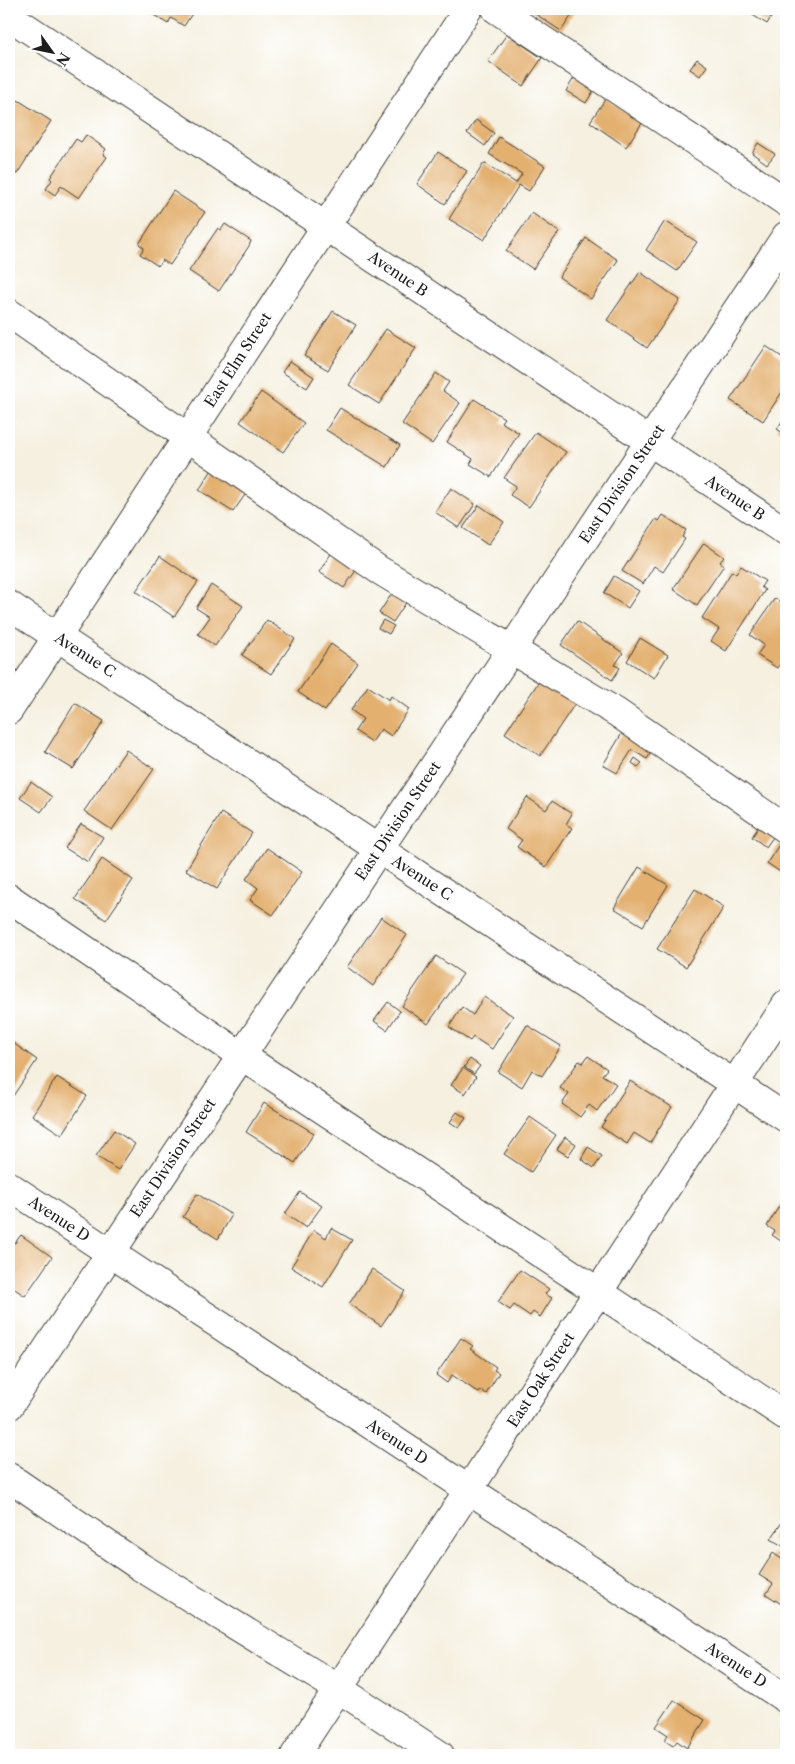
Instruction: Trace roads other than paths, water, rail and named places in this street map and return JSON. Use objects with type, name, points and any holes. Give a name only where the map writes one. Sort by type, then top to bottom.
[{"type":"street","name":"East Elm Street","points":[[9,710],[468,9]]},
{"type":"street","points":[[496,9],[786,202]]},
{"type":"street","name":"Avenue B","points":[[9,16],[786,532]]},
{"type":"street","name":"East Division Street","points":[[9,1406],[786,236]]},
{"type":"street","points":[[9,313],[379,570],[616,712],[786,829]]},
{"type":"street","name":"Avenue C","points":[[9,605],[786,1118]]},
{"type":"street","points":[[9,898],[242,1056],[786,1416]]},
{"type":"street","name":"East Oak Street","points":[[296,1755],[786,1005]]},
{"type":"street","name":"Avenue D","points":[[9,1186],[786,1699]]},
{"type":"street","points":[[9,1478],[139,1566],[339,1689],[440,1755]]}]
